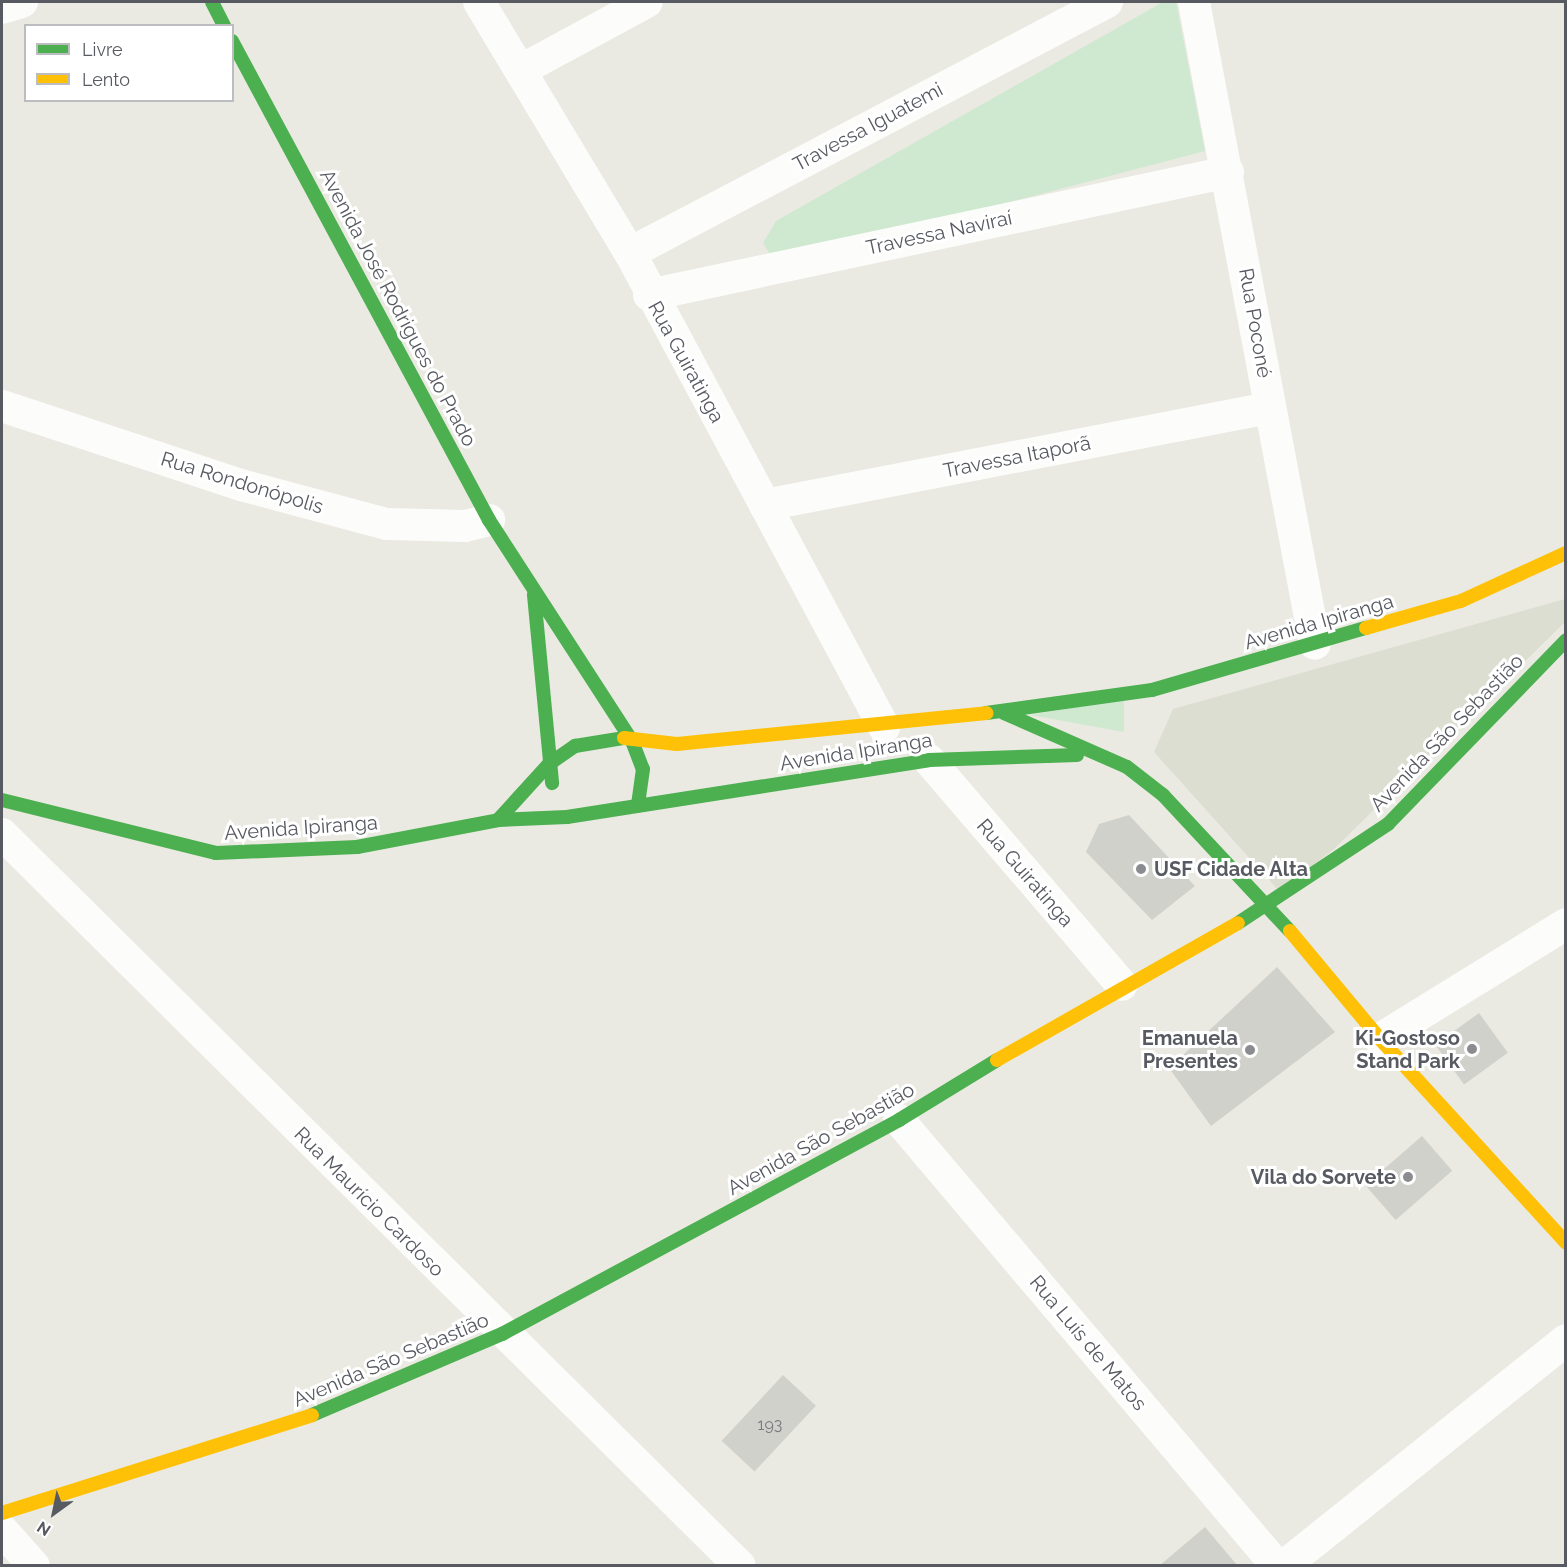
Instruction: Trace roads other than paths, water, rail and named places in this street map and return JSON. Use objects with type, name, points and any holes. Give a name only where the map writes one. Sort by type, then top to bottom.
[{"type":"street","points":[[2,8],[22,2]]},
{"type":"street","points":[[212,2],[223,24]]},
{"type":"street","name":"Rua Guiratinga","points":[[479,2],[630,253],[649,295],[884,727]]},
{"type":"street","points":[[521,70],[647,2]]},
{"type":"street","name":"Travessa Iguatemi","points":[[630,253],[1107,2]]},
{"type":"street","name":"Rua Poconé","points":[[1194,2],[1228,172],[1269,408],[1315,645]]},
{"type":"street","name":"Avenida José Rodrigues do Prado","points":[[234,45],[489,520],[632,741]]},
{"type":"street","name":"Travessa Naviraí","points":[[649,295],[1228,172]]},
{"type":"street","name":"Rua Rondonópolis","points":[[2,406],[241,485],[387,524],[465,526],[489,520]]},
{"type":"street","name":"Travessa Itaporã","points":[[765,505],[1269,408]]},
{"type":"street","name":"Avenida Ipiranga","points":[[498,820],[549,764],[575,746],[610,736],[632,741],[677,744],[884,727],[1004,713],[1152,690],[1315,645],[1461,601],[1566,553]]},
{"type":"street","name":"Avenida José Rodrigues do Prado","points":[[534,590],[549,764]]},
{"type":"street","name":"Avenida São Sebastião","points":[[2,1513],[271,1432],[502,1334],[900,1120],[1122,985],[1270,906],[1388,824],[1566,640]]},
{"type":"street","name":"Avenida Ipiranga","points":[[1004,713],[1108,757]]},
{"type":"street","points":[[632,741],[643,769],[638,806]]},
{"type":"street","name":"Avenida Ipiranga","points":[[2,800],[216,853],[357,847],[498,820],[567,817],[928,760],[1030,753],[1108,757]]},
{"type":"street","points":[[1108,757],[1149,782],[1270,906],[1380,1039],[1566,1243]]},
{"type":"street","name":"Rua Guiratinga","points":[[928,760],[1122,985]]},
{"type":"street","points":[[549,764],[567,817]]},
{"type":"street","name":"Rua Maurício Cardoso","points":[[2,834],[502,1334],[740,1566]]},
{"type":"street","points":[[1380,1039],[1566,924]]},
{"type":"street","name":"Rua Luís de Matos","points":[[900,1120],[1277,1566]]},
{"type":"street","points":[[1284,1566],[1566,1340]]},
{"type":"street","points":[[2,1530],[34,1566]]},
{"type":"place","name":"USF Cidade Alta","points":[[1141,869]]},
{"type":"place","name":"Ki-Gostoso Stand Park","points":[[1472,1049]]},
{"type":"place","name":"Emanuela Presentes","points":[[1250,1050]]},
{"type":"place","name":"Vila do Sorvete","points":[[1408,1177]]}]
